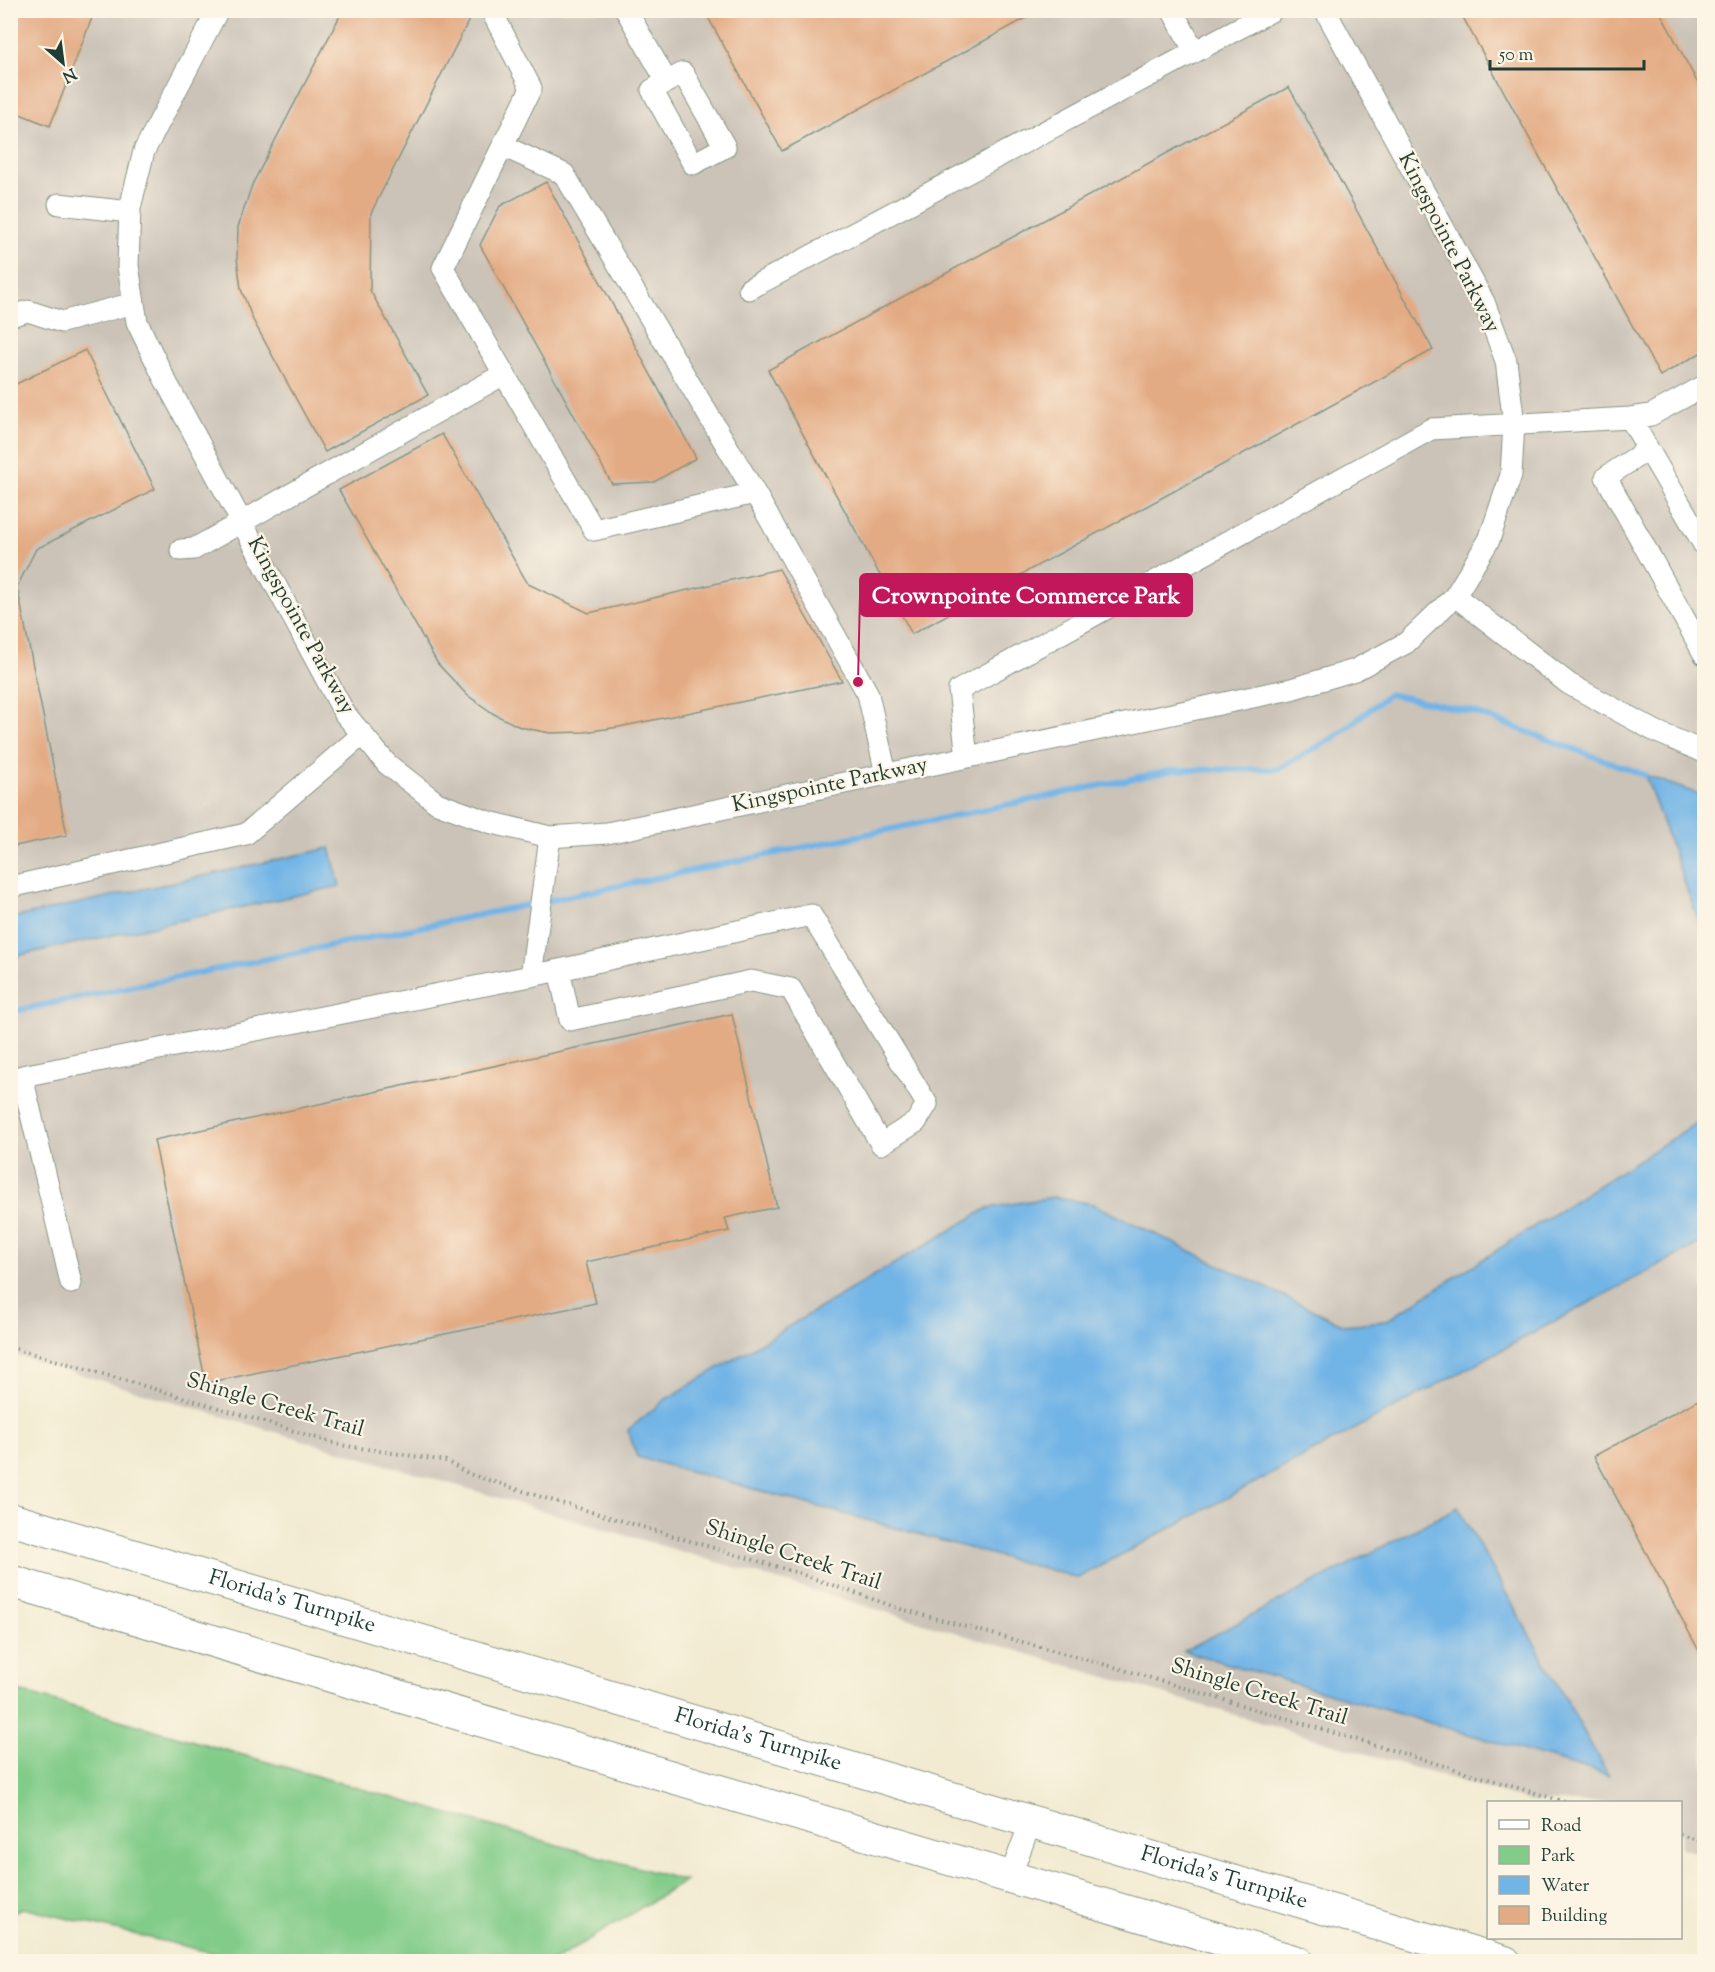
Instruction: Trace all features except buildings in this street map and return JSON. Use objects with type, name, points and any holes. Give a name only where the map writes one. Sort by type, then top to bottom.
[{"type":"highway","name":"Florida's Turnpike","points":[[10,1519],[1505,1962]]},
{"type":"highway","points":[[10,1581],[1297,1962]]},
{"type":"street","name":"Kingspointe Parkway","points":[[218,10],[144,151],[130,212],[128,266],[137,322],[163,376],[345,714],[387,764],[437,802],[489,822],[550,837],[607,833],[1291,689],[1355,670],[1406,643],[1455,596],[1489,540],[1511,475],[1514,424],[1506,361],[1484,302],[1325,10]]},
{"type":"street","points":[[491,10],[531,88],[443,268],[594,530],[755,494]]},
{"type":"street","points":[[626,10],[667,82]]},
{"type":"street","points":[[1172,10],[1195,52]]},
{"type":"street","points":[[749,289],[1195,52],[1245,17],[1273,10]]},
{"type":"street","points":[[503,146],[564,174],[755,494],[868,694],[886,774]]},
{"type":"street","points":[[60,204],[130,212]]},
{"type":"street","points":[[10,316],[28,310],[62,322],[134,303]]},
{"type":"street","points":[[181,550],[194,549],[504,374]]},
{"type":"street","points":[[967,757],[959,690],[1431,429],[1652,415],[1704,386]]},
{"type":"street","points":[[1630,418],[1704,545]]},
{"type":"street","points":[[1647,450],[1606,477],[1704,654]]},
{"type":"street","points":[[1455,596],[1569,684],[1654,731],[1704,752]]},
{"type":"street","points":[[10,886],[246,834],[363,734]]},
{"type":"street","points":[[531,976],[550,837]]},
{"type":"street","points":[[71,1283],[22,1076],[531,976],[811,915],[927,1104],[916,1122],[880,1144],[791,989],[751,981],[570,1020],[559,970]]},
{"type":"street","points":[[1010,1877],[1031,1821]]},
{"type":"path","name":"Shingle Creek Trail","points":[[10,1347],[340,1445],[446,1461],[469,1474],[795,1572],[901,1609],[1121,1669],[1558,1801]]},
{"type":"path","points":[[1682,1836],[1704,1842]]},
{"type":"shaded area","points":[[10,11],[1704,11],[1704,1855],[1682,1848],[1682,1801],[1527,1801],[11,1354]]},
{"type":"green space","points":[[11,1689],[685,1881],[552,1962],[247,1961],[23,1908],[11,1913]]},
{"type":"water","points":[[1645,775],[1704,796],[1704,936]]},
{"type":"water","points":[[330,848],[340,886],[11,957],[11,918]]},
{"type":"water","points":[[1704,1118],[1704,1241],[1078,1578],[637,1457],[628,1430],[666,1399],[988,1208],[1053,1197],[1093,1204],[1344,1325],[1386,1321]]},
{"type":"water","points":[[1458,1507],[1608,1775],[1184,1651]]},
{"type":"waterway","points":[[546,901],[1174,770],[1278,769],[1335,737],[1389,694],[1473,712],[1645,775]]},
{"type":"waterway","points":[[10,1012],[536,903]]},
{"type":"place","name":"Crownpointe Commerce Park","points":[[858,682]]}]
